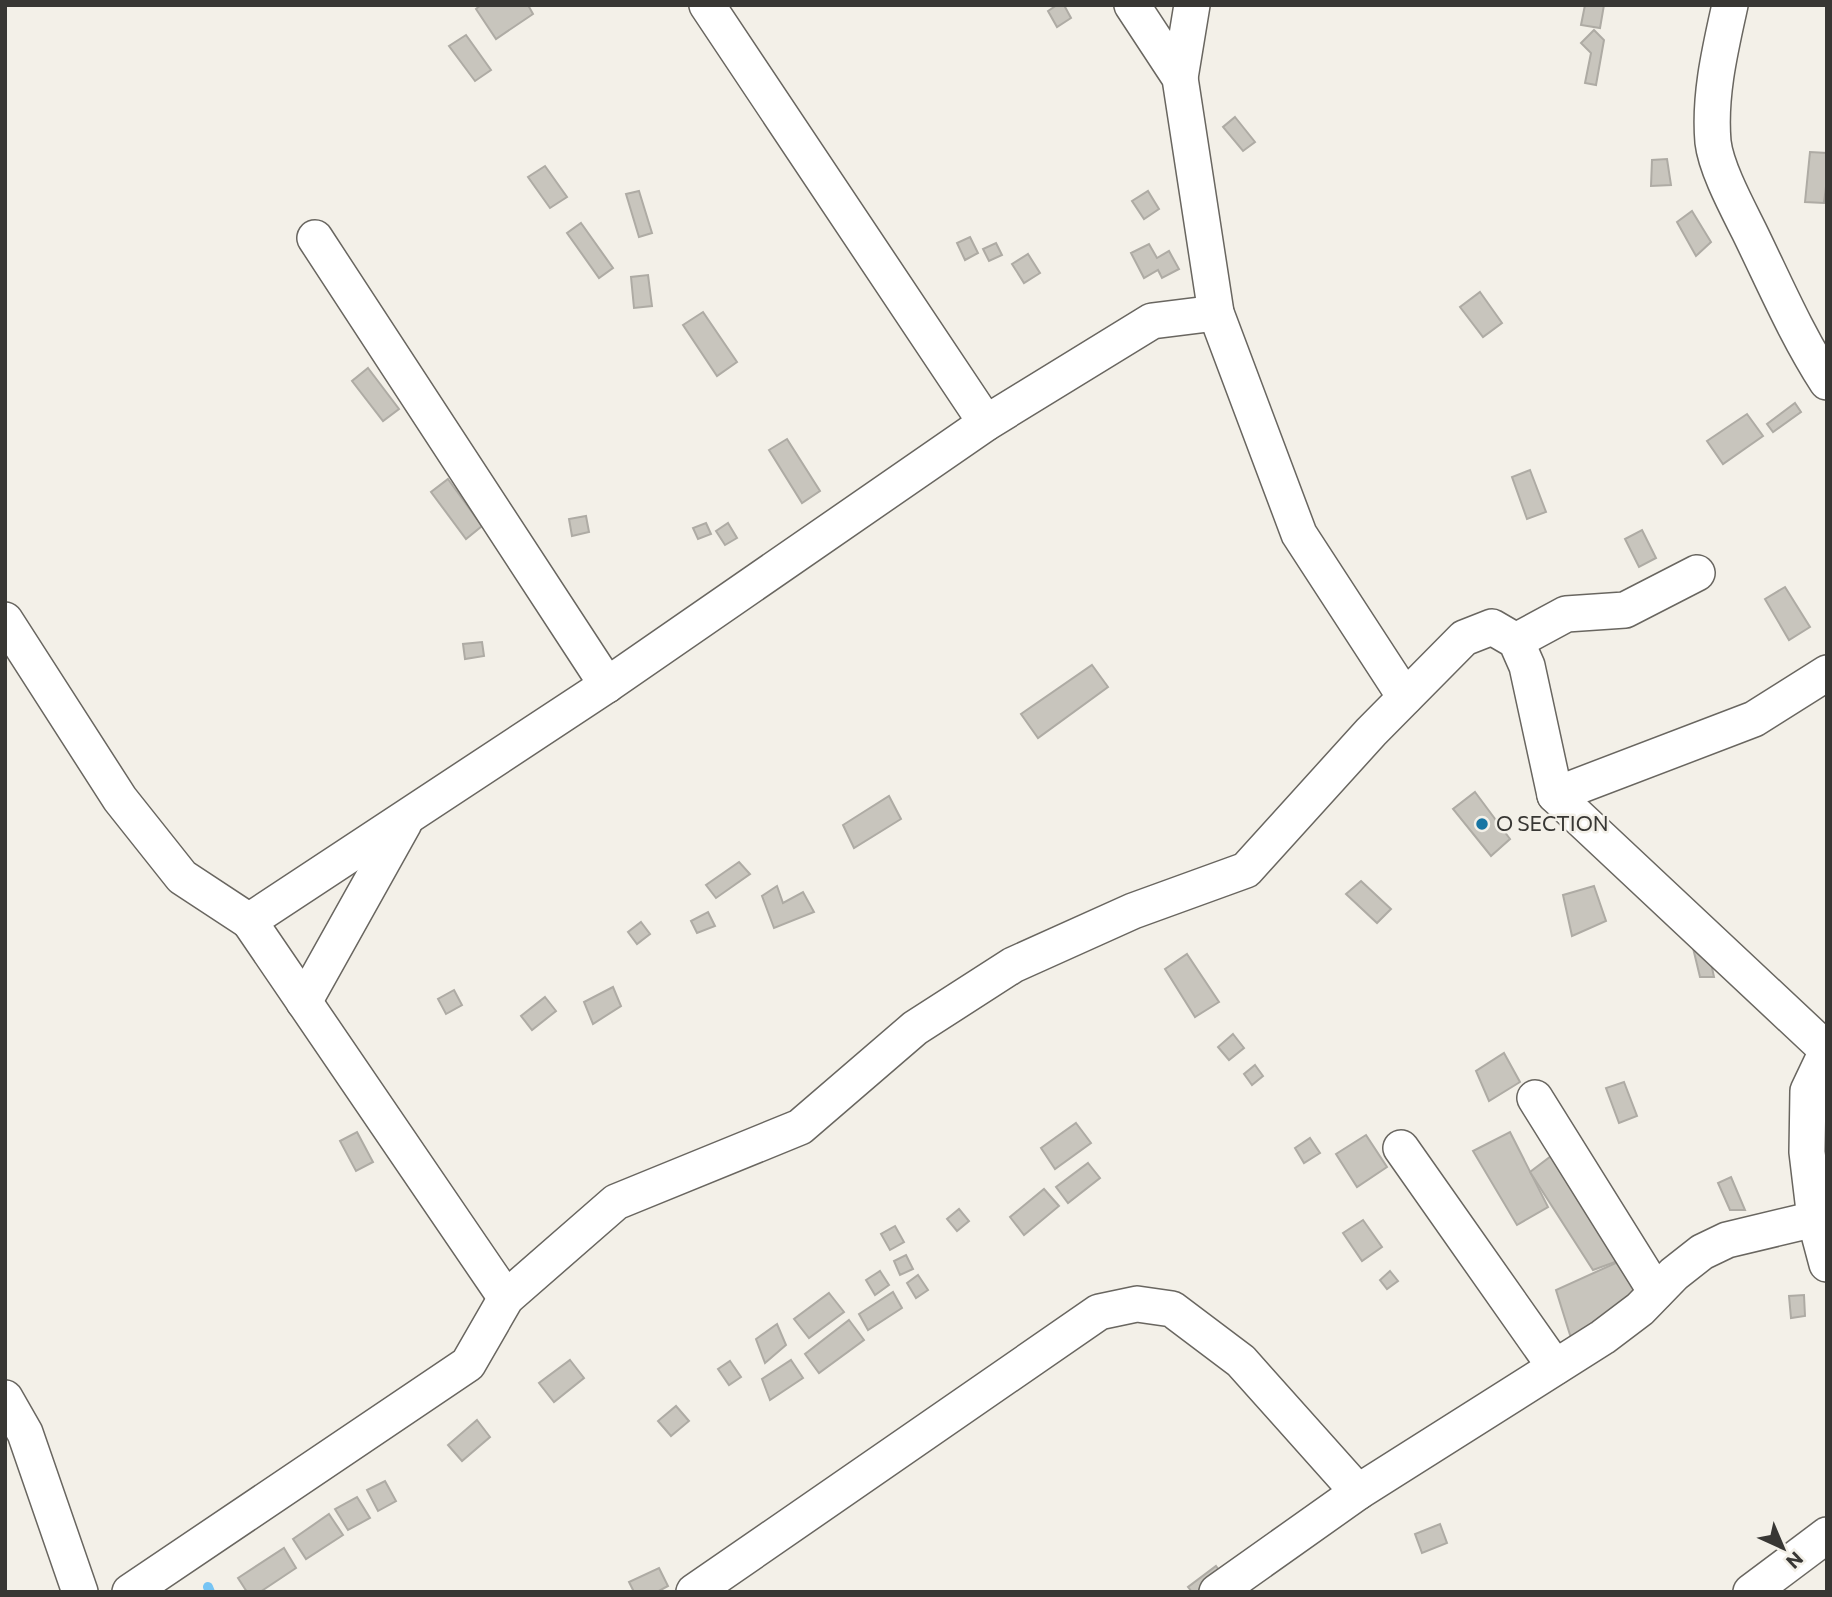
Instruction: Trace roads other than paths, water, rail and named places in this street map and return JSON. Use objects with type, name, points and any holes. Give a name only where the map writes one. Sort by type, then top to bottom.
[{"type":"street","points":[[707,5],[986,423]]},
{"type":"street","points":[[1132,5],[1180,78]]},
{"type":"street","points":[[1192,5],[1180,78],[1216,313],[1299,534],[1405,697]]},
{"type":"street","points":[[1730,5],[1713,97],[1714,146],[1723,174],[1754,242],[1805,347],[1827,382]]},
{"type":"street","points":[[315,238],[607,685]]},
{"type":"street","points":[[249,921],[607,685],[986,423],[1152,321],[1216,313]]},
{"type":"street","points":[[1516,641],[1566,614],[1625,610],[1697,573]]},
{"type":"street","points":[[5,620],[120,799],[181,877],[249,921],[506,1298]]},
{"type":"street","points":[[130,1592],[468,1364],[506,1298],[616,1202],[800,1127],[915,1028],[1013,965],[1133,911],[1246,870],[1405,697],[1464,639],[1492,627],[1516,641],[1527,666],[1555,795],[1827,1050],[1808,1091],[1807,1152],[1815,1219],[1827,1264]]},
{"type":"street","points":[[1555,795],[1754,719],[1827,673]]},
{"type":"street","points":[[304,1002],[407,816]]},
{"type":"street","points":[[1535,1098],[1656,1292]]},
{"type":"street","points":[[1401,1148],[1555,1367]]},
{"type":"street","points":[[1217,1592],[1358,1492],[1603,1337],[1640,1309],[1674,1274],[1702,1252],[1727,1240],[1815,1219]]},
{"type":"street","points":[[694,1592],[1099,1312],[1137,1304],[1172,1309],[1241,1361],[1358,1492]]},
{"type":"street","points":[[5,1398],[25,1433],[80,1592]]},
{"type":"street","points":[[1751,1592],[1827,1535]]},
{"type":"waterway","points":[[208,1587],[210,1592]]},
{"type":"place","name":"O SECTION","points":[[1482,824]]}]
